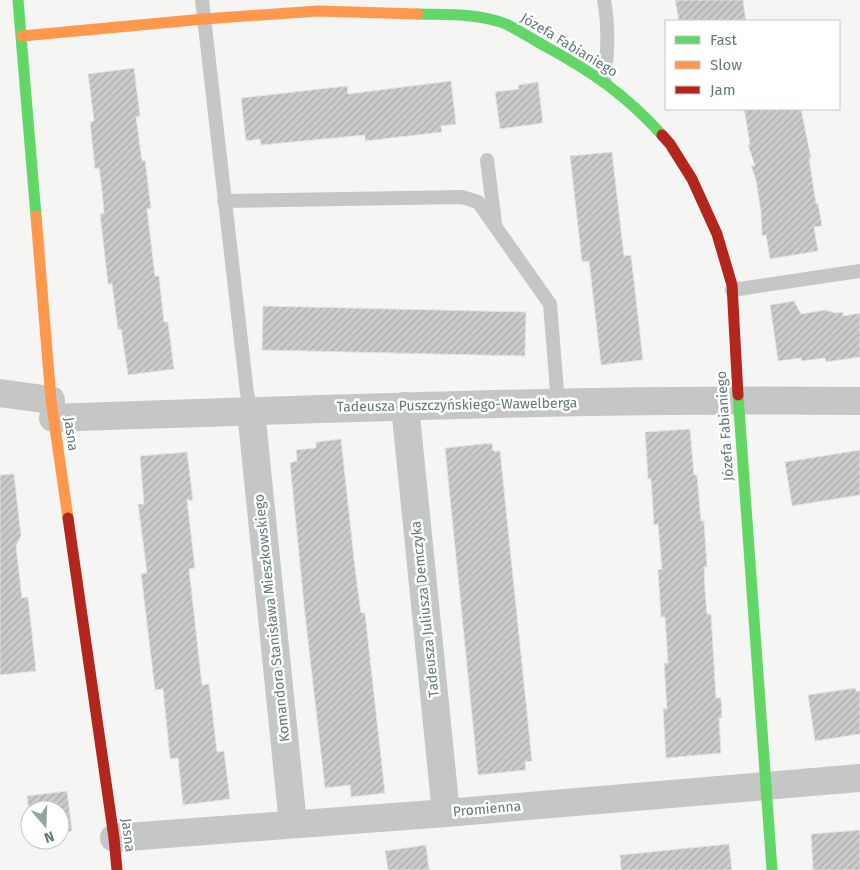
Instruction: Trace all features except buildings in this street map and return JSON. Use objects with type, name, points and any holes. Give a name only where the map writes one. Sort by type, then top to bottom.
[{"type":"street","name":"Jasna","points":[[18,0],[52,409],[117,870]]},
{"type":"street","name":"Józefa Fabianiego","points":[[22,36],[204,19],[318,11],[473,16],[505,24],[578,64],[604,81],[642,113],[670,144],[692,179],[717,234],[732,285],[738,399],[772,870]]},
{"type":"street","name":"Tadeusza Puszczyńskiego-Wawelberga","points":[[0,393],[52,409],[251,411],[738,399],[860,400]]},
{"type":"street","name":"Tadeusza Juliusza Demczyka","points":[[405,406],[446,813]]},
{"type":"street","name":"Komandora Stanisława Mieszkowskiego","points":[[251,411],[293,824]]},
{"type":"street","name":"Promienna","points":[[114,838],[446,813],[860,778]]},
{"type":"lane","points":[[202,0],[246,393],[251,411]]},
{"type":"lane","points":[[604,0],[607,18],[607,62],[604,81]]},
{"type":"lane","points":[[488,160],[495,226]]},
{"type":"lane","points":[[224,201],[462,197],[478,202],[550,304],[558,403]]},
{"type":"lane","points":[[732,290],[860,271]]},
{"type":"traffic: fast","points":[[18,0],[36,216]]},
{"type":"traffic: fast","points":[[418,14],[473,16],[506,24],[577,64],[607,84],[635,107],[662,135]]},
{"type":"traffic: fast","points":[[738,395],[772,870]]},
{"type":"traffic: slow","points":[[22,36],[204,19],[318,11],[418,14]]},
{"type":"traffic: slow","points":[[36,216],[51,400],[68,518]]},
{"type":"traffic: jam","points":[[662,135],[670,144],[692,179],[717,234],[732,285],[738,395]]},
{"type":"traffic: jam","points":[[68,518],[117,870]]}]
